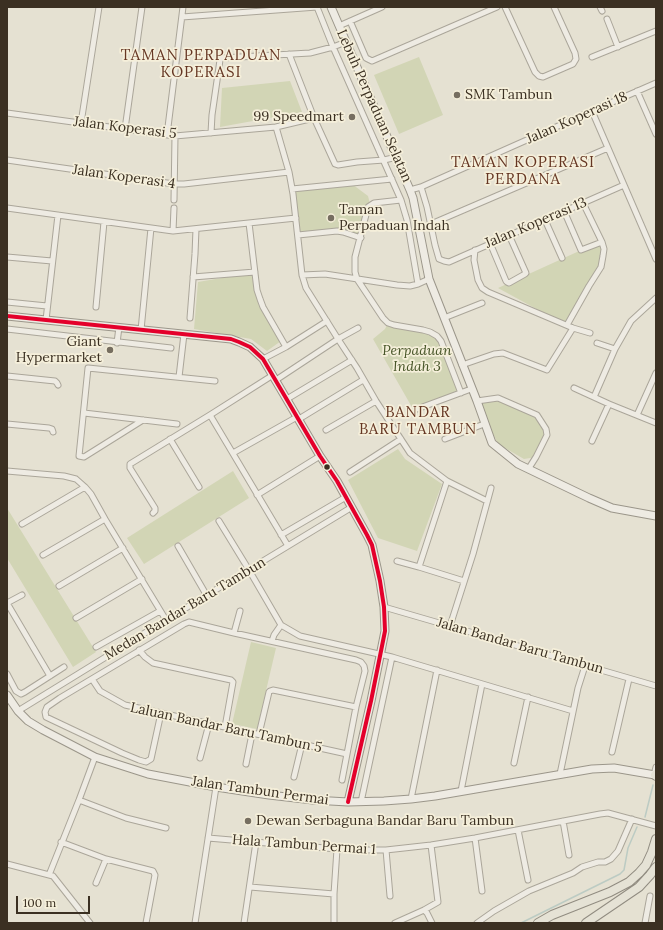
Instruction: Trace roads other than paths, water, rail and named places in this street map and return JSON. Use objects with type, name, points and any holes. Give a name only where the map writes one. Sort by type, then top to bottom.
[{"type":"main road","points":[[538,923],[552,915],[610,892],[629,882],[646,865],[656,839]]},
{"type":"main road","points":[[586,923],[639,887],[656,867]]},
{"type":"main road","points":[[554,923],[555,919],[567,909]]},
{"type":"street","points":[[81,123],[99,7]]},
{"type":"street","points":[[125,129],[142,7]]},
{"type":"street","points":[[167,135],[183,7]]},
{"type":"street","points":[[182,17],[317,7],[333,47],[401,200],[407,220],[418,284]]},
{"type":"street","name":"Lebuh Perpaduan Selatan","points":[[331,7],[413,198],[429,279],[492,443],[518,464],[589,498],[612,508],[656,516]]},
{"type":"street","points":[[339,26],[382,7]]},
{"type":"street","points":[[350,21],[366,58],[372,61],[497,7]]},
{"type":"street","points":[[505,7],[535,72],[539,76],[543,77],[573,64],[576,59],[575,53],[554,7]]},
{"type":"street","points":[[607,19],[618,47]]},
{"type":"street","points":[[592,57],[656,31]]},
{"type":"street","points":[[212,133],[212,115],[220,60],[222,58],[310,53],[346,42]]},
{"type":"street","points":[[289,54],[314,118],[336,165],[397,158]]},
{"type":"street","name":"Jalan Koperasi 18","points":[[410,190],[421,187],[656,83]]},
{"type":"street","points":[[637,91],[656,134]]},
{"type":"street","points":[[592,111],[656,259]]},
{"type":"street","name":"Jalan Koperasi 5","points":[[7,113],[175,136],[276,127],[314,118]]},
{"type":"street","points":[[276,127],[289,172],[302,275],[306,288],[410,453],[447,481],[487,501]]},
{"type":"street","points":[[174,200],[175,136]]},
{"type":"street","points":[[421,187],[431,224],[608,148]]},
{"type":"street","name":"Jalan Koperasi 4","points":[[7,160],[174,184],[289,172]]},
{"type":"street","points":[[292,189],[392,179]]},
{"type":"street","name":"Jalan Koperasi 13","points":[[431,224],[439,259],[449,262],[624,185]]},
{"type":"street","points":[[401,200],[374,203],[368,207],[355,257],[355,272],[357,279],[383,318],[388,322],[394,325],[423,330],[437,336],[441,341],[461,393]]},
{"type":"street","points":[[567,325],[601,267],[604,249],[583,203]]},
{"type":"street","points":[[7,208],[173,231],[296,218]]},
{"type":"street","points":[[173,231],[174,208]]},
{"type":"street","points":[[564,212],[581,250],[602,242]]},
{"type":"street","points":[[46,320],[58,215]]},
{"type":"street","points":[[545,220],[562,258]]},
{"type":"street","points":[[96,307],[104,222]]},
{"type":"street","points":[[249,223],[257,290],[263,307],[286,347]]},
{"type":"street","points":[[140,330],[151,228]]},
{"type":"street","points":[[190,318],[196,229]]},
{"type":"street","points":[[298,235],[337,231],[361,238]]},
{"type":"street","points":[[490,243],[506,281],[509,282],[526,273],[509,235]]},
{"type":"street","points":[[475,250],[474,260],[478,280],[482,288],[488,292],[573,328],[590,333]]},
{"type":"street","points":[[7,257],[52,261]]},
{"type":"street","points":[[193,277],[255,272]]},
{"type":"street","points":[[302,275],[325,274],[410,286],[429,279]]},
{"type":"street","points":[[594,397],[615,349],[631,321],[656,298]]},
{"type":"street","points":[[7,302],[47,306]]},
{"type":"street","points":[[444,318],[482,303]]},
{"type":"street","points":[[7,317],[231,339],[250,347],[263,359],[368,535],[372,545],[380,581],[384,607],[385,631],[348,802]]},
{"type":"street","points":[[263,359],[286,347],[327,321]]},
{"type":"street","points":[[118,343],[119,328]]},
{"type":"street","points":[[154,513],[155,508],[130,468],[129,465],[131,463],[358,328]]},
{"type":"street","points":[[462,365],[494,354],[503,353],[547,370],[573,328]]},
{"type":"street","points":[[7,329],[171,348]]},
{"type":"street","points":[[179,377],[184,334]]},
{"type":"street","points":[[597,343],[615,349]]},
{"type":"street","points":[[287,399],[352,360]]},
{"type":"street","points":[[143,420],[84,457],[80,456],[88,368],[215,381]]},
{"type":"street","points":[[638,415],[656,373]]},
{"type":"street","points":[[7,376],[55,381],[58,385]]},
{"type":"street","points":[[234,453],[363,380]]},
{"type":"street","points":[[574,388],[656,423]]},
{"type":"street","points":[[417,409],[471,390]]},
{"type":"street","points":[[476,401],[498,398],[537,415],[546,429],[547,435],[529,468]]},
{"type":"street","points":[[326,430],[376,401]]},
{"type":"street","points":[[592,441],[609,404]]},
{"type":"street","points":[[84,413],[177,424]]},
{"type":"street","points":[[210,415],[288,546]]},
{"type":"street","points":[[7,424],[49,428],[52,429],[53,432]]},
{"type":"street","points":[[445,439],[484,424]]},
{"type":"street","points":[[170,439],[199,487]]},
{"type":"street","points":[[350,472],[401,439]]},
{"type":"street","points":[[257,495],[320,456]]},
{"type":"street","points":[[7,470],[64,476],[76,479],[85,487],[91,494],[166,620]]},
{"type":"street","points":[[419,566],[447,481]]},
{"type":"street","points":[[22,524],[85,487]]},
{"type":"street","points":[[450,626],[473,554],[491,488]]},
{"type":"street","points":[[281,535],[346,496]]},
{"type":"street","name":"Medan Bandar Baru Tambun","points":[[18,711],[352,507]]},
{"type":"street","points":[[43,555],[105,519]]},
{"type":"street","points":[[219,521],[281,625],[300,636],[392,657],[573,711]]},
{"type":"street","points":[[178,546],[206,596]]},
{"type":"street","points":[[59,586],[123,548]]},
{"type":"street","points":[[397,561],[419,566],[464,581]]},
{"type":"street","points":[[76,618],[142,579]]},
{"type":"street","points":[[22,595],[7,603],[50,676]]},
{"type":"street","name":"Jalan Bandar Baru Tambun","points":[[384,607],[656,686]]},
{"type":"street","points":[[96,647],[160,611]]},
{"type":"street","points":[[234,633],[240,611]]},
{"type":"street","points":[[161,713],[151,759],[146,762],[122,753],[46,717],[45,712],[47,707],[60,698],[139,650],[189,622],[356,660],[361,662],[365,671],[356,707],[342,780]]},
{"type":"street","points":[[272,641],[281,625]]},
{"type":"street","points":[[139,650],[153,663],[231,680],[233,682],[225,728]]},
{"type":"street","points":[[361,802],[392,657]]},
{"type":"street","points":[[560,774],[578,688],[585,666]]},
{"type":"street","points":[[7,674],[16,691],[20,694],[64,667]]},
{"type":"street","points":[[411,799],[437,670]]},
{"type":"street","name":"Laluan Bandar Baru Tambun 5","points":[[92,679],[100,691],[125,705],[347,754]]},
{"type":"street","points":[[612,752],[628,679]]},
{"type":"street","points":[[461,791],[482,684]]},
{"type":"street","points":[[259,734],[269,692],[273,690],[356,707]]},
{"type":"street","name":"Jalan Tambun Permai","points":[[7,695],[18,711],[28,721],[95,758],[148,774],[216,787],[270,795],[313,800],[361,802],[411,799],[592,769],[614,768],[655,773]]},
{"type":"street","points":[[514,763],[528,697]]},
{"type":"street","points":[[200,758],[209,724]]},
{"type":"street","points":[[246,764],[252,734]]},
{"type":"street","points":[[294,778],[302,744]]},
{"type":"street","points":[[49,874],[95,758]]},
{"type":"street","points":[[195,923],[216,787]]},
{"type":"street","points":[[79,800],[126,818],[166,828]]},
{"type":"street","name":"Hala Tambun Permai 1","points":[[208,838],[337,849],[386,850],[475,838],[608,813],[656,826]]},
{"type":"street","points":[[477,923],[494,911],[529,891],[573,873],[582,867],[598,862],[605,862],[611,859],[618,851],[632,819]]},
{"type":"street","points":[[563,822],[569,855]]},
{"type":"street","points":[[518,830],[528,880]]},
{"type":"street","points":[[475,838],[482,891]]},
{"type":"street","points":[[61,842],[106,859],[154,872],[146,923]]},
{"type":"street","points":[[244,923],[256,842]]},
{"type":"street","points":[[395,923],[424,910],[437,903],[439,900],[431,845]]},
{"type":"street","points":[[334,923],[337,849]]},
{"type":"street","points":[[386,850],[390,896]]},
{"type":"street","points":[[96,883],[106,859]]},
{"type":"street","points":[[7,864],[53,876],[90,923]]},
{"type":"street","points":[[250,887],[334,894]]},
{"type":"street","points":[[645,923],[650,896]]},
{"type":"street","points":[[424,910],[428,913],[432,923]]},
{"type":"waterway","points":[[645,817],[653,785]]},
{"type":"waterway","points":[[521,923],[620,874],[624,870],[628,848],[637,827]]},
{"type":"place","name":"SMK Tambun","points":[[457,95]]},
{"type":"place","name":"99 Speedmart","points":[[352,117]]},
{"type":"place","name":"Taman Perpaduan Indah","points":[[331,218]]},
{"type":"place","name":"Giant Hypermarket","points":[[110,350]]},
{"type":"place","name":"Dewan Serbaguna Bandar Baru Tambun","points":[[248,821]]},
{"type":"district","name":"TAMAN PERPADUAN KOPERASI","points":[[201,64]]},
{"type":"district","name":"TAMAN KOPERASI PERDANA","points":[[523,172]]},
{"type":"district","name":"BANDAR BARU TAMBUN","points":[[418,422]]},
{"type":"park label","name":"Perpaduan Indah 3","points":[[417,360]]}]
